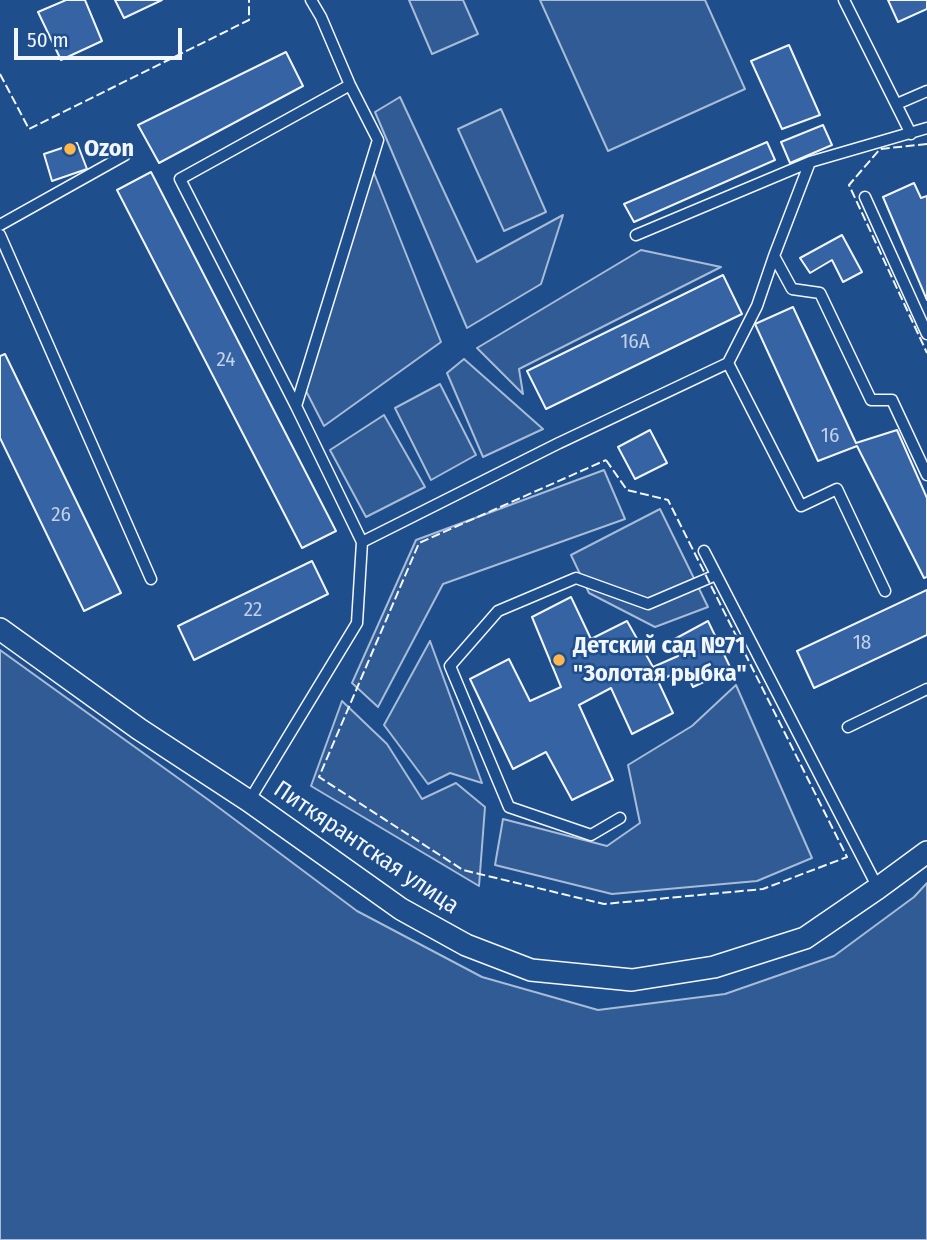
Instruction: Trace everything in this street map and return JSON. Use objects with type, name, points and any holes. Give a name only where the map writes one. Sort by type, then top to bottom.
[{"type":"street","name":"Питкярантская улица","points":[[0,629],[139,729],[248,801],[401,909],[466,945],[531,970],[632,981],[714,967],[805,938],[927,852]]},
{"type":"lane","points":[[296,406],[378,140],[350,85],[321,16],[311,0]]},
{"type":"lane","points":[[844,0],[911,134]]},
{"type":"lane","points":[[248,801],[357,623],[362,542],[180,178],[350,85]]},
{"type":"lane","points":[[897,104],[927,91]]},
{"type":"lane","points":[[636,235],[810,162],[927,128]]},
{"type":"lane","points":[[0,225],[125,155]]},
{"type":"lane","points":[[362,542],[559,443],[728,363],[757,306],[810,162]]},
{"type":"lane","points":[[865,197],[927,334]]},
{"type":"lane","points":[[0,234],[151,579]]},
{"type":"lane","points":[[774,256],[792,289],[820,293],[870,400],[892,400],[927,475]]},
{"type":"lane","points":[[728,363],[801,506],[837,489],[885,591]]},
{"type":"lane","points":[[704,551],[878,888]]},
{"type":"lane","points":[[620,818],[591,835],[509,807],[450,666],[498,611],[576,578],[648,604],[716,575]]},
{"type":"lane","points":[[848,727],[927,689]]},
{"type":"shaded area","points":[[409,0],[463,0],[478,34],[432,54]]},
{"type":"shaded area","points":[[540,0],[705,0],[745,89],[608,151]]},
{"type":"shaded area","points":[[400,97],[477,262],[563,215],[541,284],[467,328],[375,112]]},
{"type":"shaded area","points":[[501,109],[546,212],[504,231],[458,129]]},
{"type":"shaded area","points":[[372,168],[441,342],[324,426],[304,387]]},
{"type":"shaded area","points":[[641,250],[721,267],[519,369],[523,394],[477,348]]},
{"type":"shaded area","points":[[464,359],[543,429],[483,457],[447,373]]},
{"type":"shaded area","points":[[440,384],[476,455],[431,480],[395,408]]},
{"type":"shaded area","points":[[384,415],[425,487],[366,517],[330,450]]},
{"type":"shaded area","points":[[604,470],[625,519],[443,584],[378,707],[352,683],[416,540]]},
{"type":"shaded area","points":[[660,509],[708,607],[655,627],[589,593],[571,555]]},
{"type":"shaded area","points":[[430,641],[482,783],[450,773],[428,784],[384,725]]},
{"type":"shaded area","points":[[0,650],[357,911],[482,977],[598,1010],[725,994],[834,956],[914,897],[927,883],[927,1240],[0,1240]]},
{"type":"shaded area","points":[[736,685],[812,858],[757,881],[612,894],[495,865],[503,819],[607,846],[640,823],[628,765],[692,726]]},
{"type":"shaded area","points":[[342,701],[387,744],[422,799],[456,783],[485,807],[479,886],[311,786]]},
{"type":"building","points":[[66,0],[85,0],[102,41],[61,60],[38,12]]},
{"type":"building","points":[[115,0],[162,0],[124,18]]},
{"type":"building","points":[[888,0],[927,0],[927,9],[898,22]]},
{"type":"building","points":[[789,45],[820,115],[782,129],[751,61]]},
{"type":"building","points":[[286,52],[303,86],[159,163],[138,125]]},
{"type":"building","points":[[823,125],[832,145],[790,163],[781,142]]},
{"type":"building","points":[[767,142],[775,160],[634,222],[624,204]]},
{"type":"building","points":[[77,143],[87,169],[52,181],[44,154]]},
{"type":"building","points":[[151,172],[336,531],[302,548],[117,190]]},
{"type":"building","points":[[914,183],[921,198],[927,196],[927,300],[883,197]]},
{"type":"building","points":[[842,235],[862,272],[843,282],[832,260],[810,273],[800,258]]},
{"type":"building","points":[[723,275],[742,314],[546,409],[527,371]]},
{"type":"building","points":[[793,307],[856,443],[897,430],[927,498],[927,577],[924,578],[857,446],[818,461],[755,324]]},
{"type":"building","points":[[5,354],[121,593],[84,611],[0,438],[0,356]]},
{"type":"building","points":[[650,430],[667,463],[635,479],[618,447]]},
{"type":"building","points":[[312,561],[328,594],[194,660],[178,626]]},
{"type":"building","points":[[927,590],[927,635],[814,688],[797,651]]},
{"type":"building","points":[[571,597],[591,639],[627,621],[653,667],[678,656],[671,641],[708,621],[731,669],[693,687],[684,669],[658,681],[673,713],[632,734],[611,688],[579,705],[613,780],[572,800],[546,752],[513,769],[470,679],[509,659],[530,701],[561,687],[532,617]]},
{"type":"fence","points":[[0,74],[29,129],[249,20],[249,0]]},
{"type":"fence","points":[[927,144],[880,149],[849,185],[927,353]]},
{"type":"fence","points":[[606,460],[627,490],[668,500],[847,857],[763,889],[604,904],[463,870],[319,777],[419,543],[606,460]]},
{"type":"place","name":"Ozon","points":[[70,149]]},
{"type":"place","name":"Детский сад №71 \"Золотая рыбка\"","points":[[559,660]]}]
